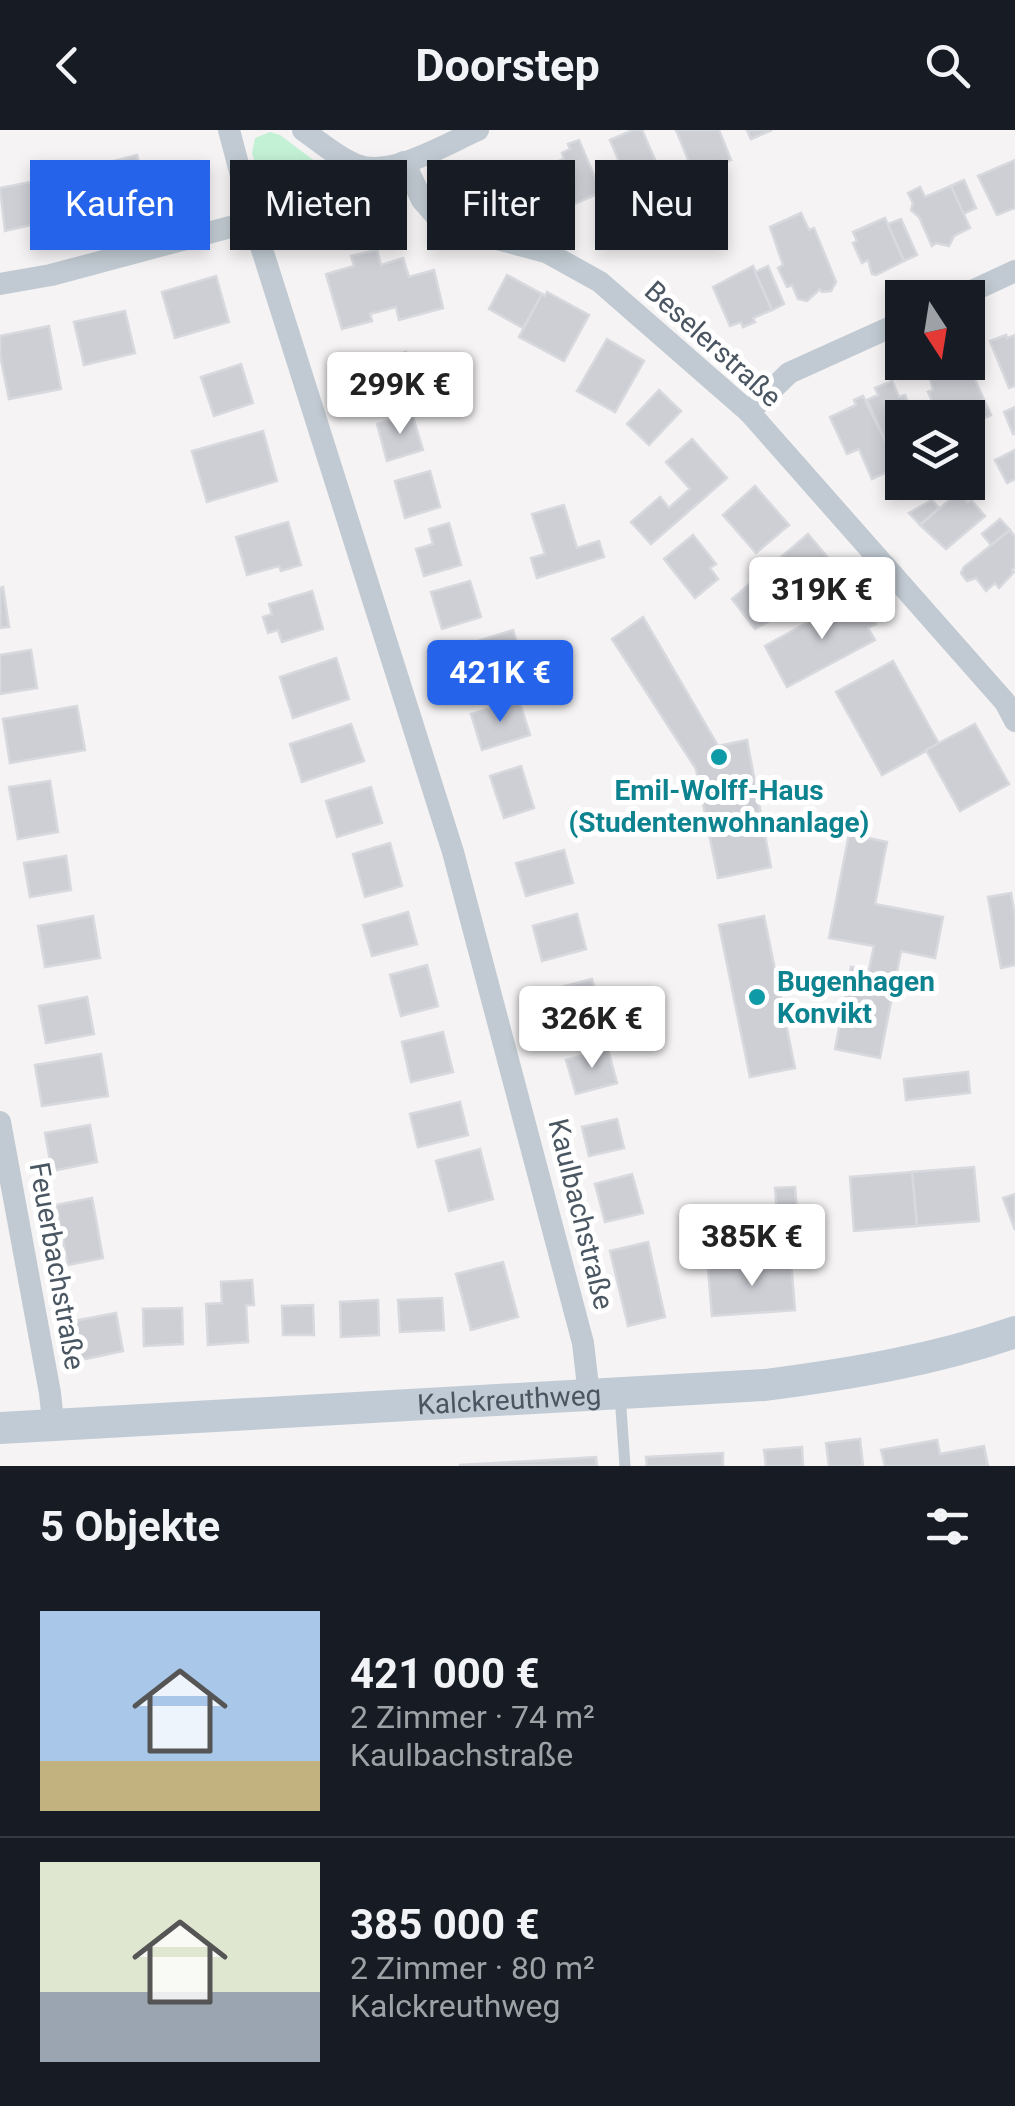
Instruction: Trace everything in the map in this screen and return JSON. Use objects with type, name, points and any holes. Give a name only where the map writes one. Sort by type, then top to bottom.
[{"type":"street","name":"Kaulbachstraße","points":[[230,130],[237,160]]},
{"type":"street","points":[[303,130],[346,160]]},
{"type":"street","points":[[407,161],[478,130]]},
{"type":"street","name":"Beselerstraße","points":[[407,168],[422,200],[437,217],[459,229],[546,252],[600,282],[749,412],[1012,708]]},
{"type":"street","points":[[0,284],[51,275],[230,227]]},
{"type":"street","name":"Kaulbachstraße","points":[[261,250],[453,852],[583,1343],[605,1394]]},
{"type":"street","points":[[985,285],[1015,271]]},
{"type":"street","points":[[749,412],[788,373],[885,330]]},
{"type":"street","name":"Feuerbachstraße","points":[[0,1122],[52,1422]]},
{"type":"street","name":"Kalckreuthweg","points":[[0,1428],[822,1378],[932,1356],[1015,1332]]},
{"type":"lane","points":[[605,1394],[624,1466]]},
{"type":"green space","points":[[270,132],[280,135],[313,160],[254,160],[255,138]]},
{"type":"building","points":[[642,130],[655,160],[618,160],[610,140]]},
{"type":"building","points":[[676,130],[719,130],[731,160],[688,160]]},
{"type":"building","points":[[747,130],[772,130],[751,139]]},
{"type":"building","points":[[579,140],[595,178],[595,195],[575,204],[575,160],[561,160],[562,153],[570,149],[568,144]]},
{"type":"building","points":[[1015,160],[1015,208],[997,215],[978,176]]},
{"type":"building","points":[[964,180],[976,208],[963,214],[951,186]]},
{"type":"building","points":[[30,182],[30,225],[5,231],[0,188]]},
{"type":"building","points":[[951,186],[970,228],[954,236],[949,246],[932,246],[919,217],[911,210],[913,203],[908,193],[920,187],[925,197]]},
{"type":"building","points":[[801,213],[809,230],[814,228],[836,282],[831,291],[820,289],[807,301],[798,299],[792,285],[787,287],[778,268],[783,265],[770,227]]},
{"type":"building","points":[[885,218],[904,261],[876,275],[872,274],[868,260],[862,263],[853,243],[857,241],[853,232]]},
{"type":"building","points":[[901,219],[917,255],[904,261],[888,224]]},
{"type":"building","points":[[377,250],[381,265],[403,258],[409,277],[434,270],[443,308],[399,320],[396,307],[370,314],[372,321],[342,329],[326,274],[354,266],[351,256]]},
{"type":"building","points":[[753,266],[772,310],[743,327],[741,322],[730,326],[713,287]]},
{"type":"building","points":[[768,266],[784,304],[772,310],[755,272]]},
{"type":"building","points":[[507,275],[542,294],[523,328],[489,309]]},
{"type":"building","points":[[216,276],[229,322],[175,338],[162,292]]},
{"type":"building","points":[[547,292],[589,315],[564,361],[519,337],[542,294]]},
{"type":"building","points":[[125,311],[135,353],[84,365],[74,322]]},
{"type":"building","points":[[49,326],[61,389],[9,399],[0,336]]},
{"type":"building","points":[[1015,335],[1015,386],[1009,388],[990,341]]},
{"type":"building","points":[[607,339],[644,361],[615,412],[577,391]]},
{"type":"building","points":[[406,352],[416,387],[373,399],[363,365]]},
{"type":"building","points":[[241,364],[253,403],[214,416],[201,377]]},
{"type":"building","points":[[930,380],[975,380],[984,400],[932,400],[928,392],[933,390]]},
{"type":"building","points":[[892,381],[899,397],[905,395],[907,400],[885,400],[884,438],[867,400],[878,395],[875,388]]},
{"type":"building","points":[[659,390],[681,411],[649,445],[627,424]]},
{"type":"building","points":[[863,396],[885,441],[885,473],[872,479],[859,449],[847,454],[830,417],[856,405],[854,400]]},
{"type":"building","points":[[1015,407],[1015,433],[1013,434],[1004,412]]},
{"type":"building","points":[[412,414],[423,450],[387,461],[377,424]]},
{"type":"building","points":[[263,431],[277,481],[207,502],[192,451]]},
{"type":"building","points":[[692,439],[727,478],[651,544],[631,522],[660,497],[669,508],[690,489],[666,462]]},
{"type":"building","points":[[1015,450],[1015,479],[1007,483],[995,460]]},
{"type":"building","points":[[430,471],[440,507],[405,518],[395,481]]},
{"type":"building","points":[[755,486],[789,525],[756,553],[723,515]]},
{"type":"building","points":[[932,500],[939,508],[920,525],[909,513]]},
{"type":"building","points":[[950,500],[971,500],[985,516],[946,549],[920,525]]},
{"type":"building","points":[[564,505],[577,548],[599,541],[604,557],[537,578],[531,558],[545,554],[532,514]]},
{"type":"building","points":[[1000,519],[1010,530],[991,545],[982,534]]},
{"type":"building","points":[[288,522],[301,565],[281,571],[279,566],[247,575],[236,537]]},
{"type":"building","points":[[449,523],[461,565],[424,576],[416,549],[433,544],[429,529]]},
{"type":"building","points":[[1010,530],[1015,537],[1014,572],[999,588],[995,583],[986,591],[976,578],[967,581],[961,573],[964,567]]},
{"type":"building","points":[[808,534],[845,578],[755,629],[732,599]]},
{"type":"building","points":[[693,535],[716,564],[710,568],[718,579],[695,598],[664,559]]},
{"type":"building","points":[[470,581],[481,617],[442,629],[431,592]]},
{"type":"building","points":[[3,587],[9,627],[0,628],[0,588]]},
{"type":"building","points":[[312,591],[323,629],[282,642],[278,630],[268,633],[263,617],[272,614],[269,604]]},
{"type":"building","points":[[852,598],[858,609],[865,605],[876,624],[868,628],[875,640],[787,687],[765,646]]},
{"type":"building","name":"Emil-Wolff-Haus (Studentenwohnanlage)","points":[[643,617],[718,746],[747,740],[771,867],[718,878],[696,769],[612,639]]},
{"type":"building","points":[[513,630],[527,675],[460,696],[446,651]]},
{"type":"building","points":[[31,650],[37,688],[0,694],[0,655]]},
{"type":"building","points":[[336,658],[349,699],[293,718],[280,677]]},
{"type":"building","points":[[893,661],[939,744],[882,775],[836,692]]},
{"type":"building","points":[[519,700],[530,735],[482,750],[471,714]]},
{"type":"building","points":[[77,706],[85,750],[10,763],[3,719]]},
{"type":"building","points":[[351,724],[364,761],[302,782],[290,744]]},
{"type":"building","points":[[975,724],[1009,784],[960,811],[926,750]]},
{"type":"building","points":[[521,766],[534,808],[504,818],[490,776]]},
{"type":"building","points":[[50,781],[58,832],[18,839],[9,787]]},
{"type":"building","points":[[371,787],[382,823],[337,837],[326,801]]},
{"type":"building","points":[[849,834],[887,842],[875,904],[943,917],[935,958],[901,951],[880,1058],[835,1049],[851,967],[869,970],[874,946],[829,938]]},
{"type":"building","points":[[390,843],[402,886],[365,897],[353,854]]},
{"type":"building","points":[[564,850],[573,883],[526,896],[516,863]]},
{"type":"building","points":[[66,856],[71,890],[30,897],[24,863]]},
{"type":"building","points":[[1011,893],[1015,965],[1001,968],[988,897]]},
{"type":"building","points":[[408,912],[417,944],[372,956],[363,925]]},
{"type":"building","points":[[577,914],[586,949],[542,961],[533,926]]},
{"type":"building","points":[[93,916],[100,958],[45,967],[38,926]]},
{"type":"building","name":"Bugenhagen Konvikt","points":[[764,916],[795,1068],[750,1077],[719,925]]},
{"type":"building","points":[[427,965],[438,1006],[401,1016],[390,975]]},
{"type":"building","points":[[592,979],[602,1017],[560,1028],[550,990]]},
{"type":"building","points":[[87,997],[94,1034],[46,1043],[39,1006]]},
{"type":"building","points":[[443,1032],[453,1072],[411,1082],[402,1042]]},
{"type":"building","points":[[608,1049],[617,1083],[576,1094],[566,1060]]},
{"type":"building","points":[[101,1054],[108,1096],[42,1106],[35,1065]]},
{"type":"building","points":[[968,1072],[970,1093],[906,1100],[904,1079]]},
{"type":"building","points":[[460,1102],[468,1135],[418,1147],[410,1114]]},
{"type":"building","points":[[617,1119],[624,1148],[589,1156],[582,1127]]},
{"type":"building","points":[[90,1125],[97,1162],[52,1171],[45,1133]]},
{"type":"building","points":[[480,1149],[493,1199],[449,1211],[436,1161]]},
{"type":"building","points":[[974,1167],[979,1221],[917,1226],[912,1172]]},
{"type":"building","points":[[912,1172],[917,1226],[854,1231],[850,1177]]},
{"type":"building","points":[[632,1174],[643,1213],[605,1222],[595,1184]]},
{"type":"building","points":[[795,1187],[800,1248],[780,1250],[775,1188]]},
{"type":"building","points":[[1015,1194],[1015,1230],[1003,1198]]},
{"type":"building","points":[[92,1198],[103,1258],[68,1265],[56,1205]]},
{"type":"building","points":[[648,1242],[665,1317],[628,1326],[610,1251]]},
{"type":"building","points":[[791,1261],[795,1310],[712,1316],[708,1268]]},
{"type":"building","points":[[503,1262],[518,1317],[471,1330],[456,1274]]},
{"type":"building","points":[[252,1280],[254,1305],[246,1305],[248,1342],[208,1345],[206,1304],[222,1303],[221,1282]]},
{"type":"building","points":[[442,1298],[444,1330],[400,1332],[398,1300]]},
{"type":"building","points":[[378,1300],[379,1335],[341,1337],[340,1302]]},
{"type":"building","points":[[313,1305],[314,1335],[283,1335],[282,1306]]},
{"type":"building","points":[[182,1308],[183,1344],[144,1346],[143,1309]]},
{"type":"building","points":[[116,1313],[123,1351],[81,1360],[74,1321]]},
{"type":"building","points":[[860,1439],[863,1466],[829,1466],[826,1443]]},
{"type":"building","points":[[937,1440],[940,1454],[984,1446],[988,1466],[885,1466],[881,1450]]},
{"type":"building","points":[[802,1447],[803,1466],[766,1466],[764,1450]]},
{"type":"building","points":[[723,1453],[723,1466],[647,1466],[646,1457]]},
{"type":"building","points":[[596,1457],[597,1466],[459,1465],[533,1461]]},
{"type":"place","name":"Emil-Wolff-Haus (Studentenwohnanlage)","points":[[719,757]]},
{"type":"place","name":"Bugenhagen Konvikt","points":[[757,997]]}]
